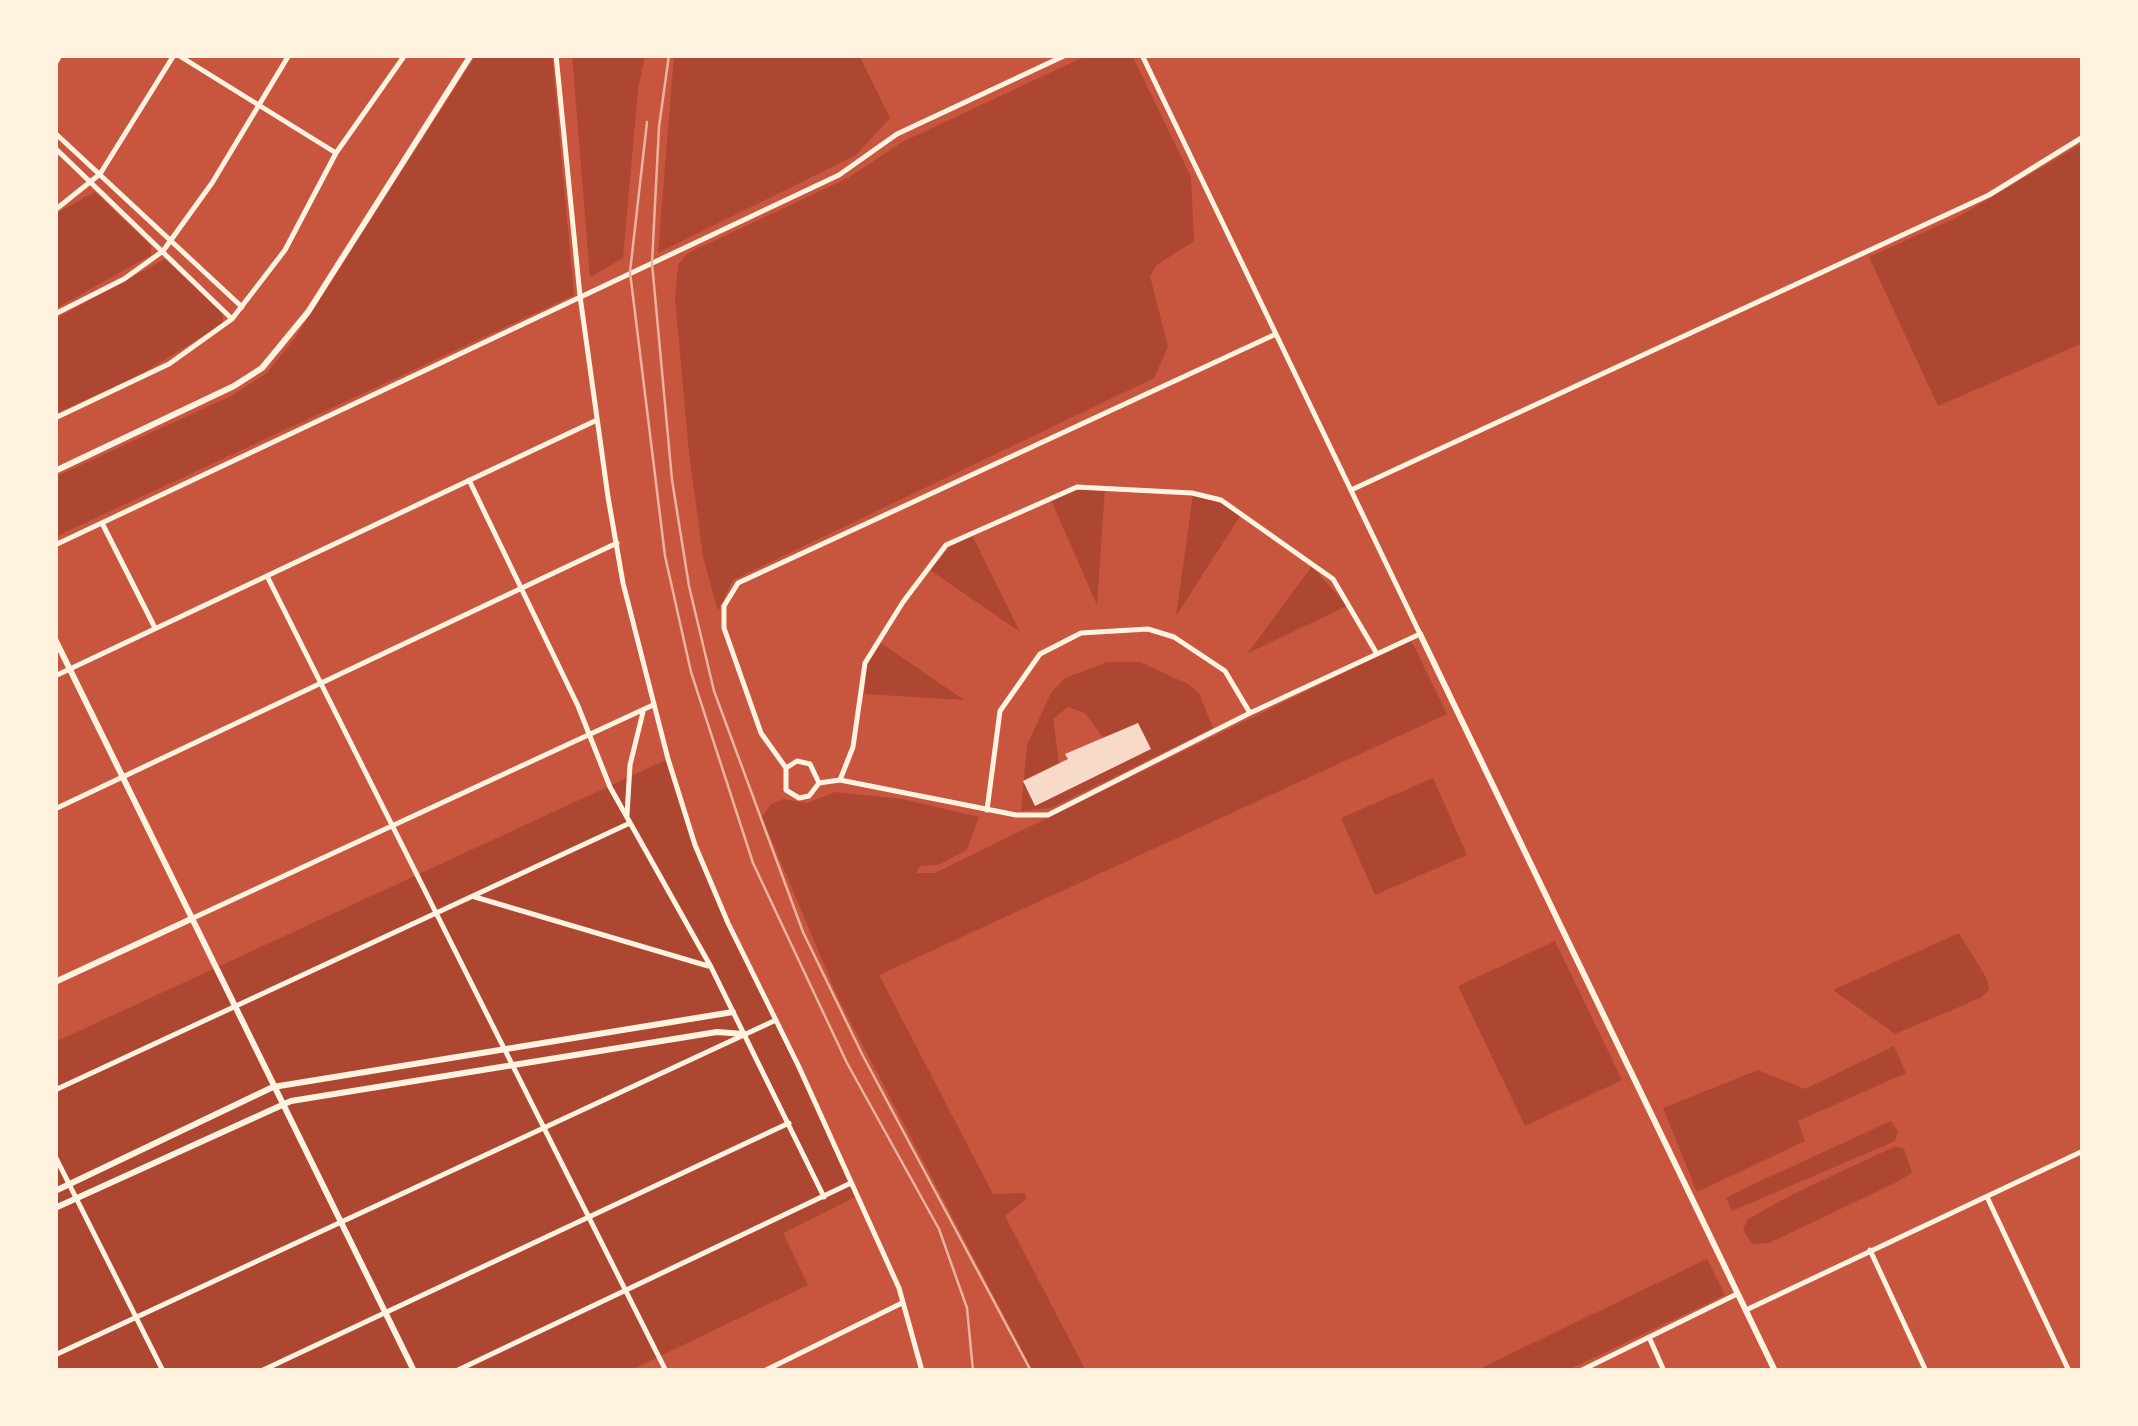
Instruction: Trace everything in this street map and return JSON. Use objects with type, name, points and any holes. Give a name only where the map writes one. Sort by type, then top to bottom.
[{"type":"street","points":[[55,64],[60,55]]},
{"type":"street","points":[[55,210],[100,174],[176,55],[336,153]]},
{"type":"street","points":[[55,314],[124,280],[171,241],[288,55]]},
{"type":"street","points":[[55,418],[168,364],[232,319],[285,250],[336,153],[405,55]]},
{"type":"street","points":[[55,471],[234,386],[272,356],[308,312],[471,55]]},
{"type":"street","points":[[556,55],[580,296],[597,420],[618,543],[654,705],[695,845],[851,1183],[902,1303],[922,1371]]},
{"type":"street","points":[[55,545],[839,174],[898,134],[1066,55]]},
{"type":"street","points":[[1142,55],[1775,1371]]},
{"type":"street","points":[[55,133],[242,307]]},
{"type":"street","points":[[1351,490],[1989,195],[2083,137]]},
{"type":"street","points":[[55,148],[232,319]]},
{"type":"street","points":[[786,768],[806,762],[816,770],[818,783],[809,796],[794,797],[784,785],[786,768],[760,733],[724,628],[724,606],[738,583],[1276,334]]},
{"type":"street","points":[[55,676],[597,420]]},
{"type":"street","points":[[469,480],[628,820],[711,967],[824,1197]]},
{"type":"street","points":[[840,780],[853,748],[865,664],[902,602],[946,545],[1077,487],[1192,492],[1221,500],[1333,579],[1377,654]]},
{"type":"street","points":[[102,522],[155,628]]},
{"type":"street","points":[[55,809],[618,543]]},
{"type":"street","points":[[267,576],[391,830],[666,1371]]},
{"type":"street","points":[[987,810],[1000,711],[1032,662],[1067,638],[1101,629],[1148,629],[1174,637],[1225,671],[1250,712]]},
{"type":"street","points":[[818,783],[840,780],[987,810],[1048,815],[1250,712],[1420,634]]},
{"type":"street","points":[[55,639],[414,1371]]},
{"type":"street","points":[[55,982],[391,830],[654,705]]},
{"type":"street","points":[[628,820],[630,766],[643,710]]},
{"type":"street","points":[[55,1090],[436,914],[628,820]]},
{"type":"street","points":[[474,896],[711,967]]},
{"type":"street","points":[[55,1191],[273,1087],[734,1012]]},
{"type":"street","points":[[55,1355],[776,1020]]},
{"type":"street","points":[[55,1208],[280,1104],[717,1032],[744,1034]]},
{"type":"street","points":[[261,1371],[789,1123]]},
{"type":"street","points":[[1746,1310],[2083,1151]]},
{"type":"street","points":[[55,1156],[163,1371]]},
{"type":"street","points":[[456,1371],[629,1292],[851,1183]]},
{"type":"street","points":[[1987,1196],[2069,1371]]},
{"type":"street","points":[[1870,1250],[1926,1371]]},
{"type":"street","points":[[1580,1371],[1738,1294]]},
{"type":"street","points":[[764,1371],[902,1303]]},
{"type":"street","points":[[1649,1336],[1664,1371]]},
{"type":"shaded area","points":[[476,55],[552,55],[574,295],[55,537],[55,477],[231,396],[267,373],[297,335]]},
{"type":"shaded area","points":[[572,55],[645,55],[638,90],[623,258],[590,277]]},
{"type":"shaded area","points":[[674,55],[859,55],[890,118],[856,155],[658,253]]},
{"type":"shaded area","points":[[1088,55],[1132,55],[1191,177],[1194,241],[1157,265],[1150,276],[1168,347],[1154,378],[733,580],[718,611],[703,557],[689,453],[675,298],[678,265],[688,253],[848,178],[902,142]]},
{"type":"shaded area","points":[[2083,143],[2083,343],[1938,406],[1869,257],[1958,217]]},
{"type":"shaded area","points":[[95,192],[151,246],[151,255],[55,309],[55,214]]},
{"type":"shaded area","points":[[165,259],[223,314],[223,324],[141,374],[55,414],[55,319]]},
{"type":"shaded area","points":[[1105,488],[1097,605],[1051,500],[1078,489]]},
{"type":"shaded area","points":[[1193,495],[1221,503],[1241,515],[1176,616]]},
{"type":"shaded area","points":[[972,535],[1020,632],[930,570],[949,548]]},
{"type":"shaded area","points":[[1312,566],[1347,606],[1248,653]]},
{"type":"shaded area","points":[[1411,640],[1447,714],[879,975],[993,1194],[1025,1193],[1026,1199],[1005,1216],[1086,1371],[1033,1371],[838,998],[762,817],[770,805],[783,799],[807,803],[835,792],[902,799],[979,817],[967,850],[938,865],[920,866],[916,873],[935,873]]},
{"type":"shaded area","points":[[881,643],[964,700],[864,694],[867,665]]},
{"type":"shaded area","points":[[1107,662],[1140,662],[1199,693],[1213,728],[1051,808],[1021,811],[1027,745],[1051,693],[1065,678]],"holes":[[[1068,707],[1085,713],[1105,740],[1150,749],[1035,805],[1059,763],[1053,719]]]},
{"type":"shaded area","points":[[668,759],[695,845],[857,1196],[783,1233],[808,1285],[629,1371],[55,1371],[55,1042]]},
{"type":"shaded area","points":[[1433,778],[1467,855],[1375,895],[1341,818]]},
{"type":"shaded area","points":[[1959,933],[1987,979],[1989,990],[1980,998],[1895,1034],[1833,990]]},
{"type":"shaded area","points":[[1555,941],[1622,1080],[1525,1126],[1458,986]]},
{"type":"shaded area","points":[[1894,1046],[1906,1073],[1798,1121],[1805,1141],[1697,1192],[1663,1108],[1758,1070],[1805,1089]]},
{"type":"shaded area","points":[[1891,1121],[1898,1131],[1895,1141],[1732,1211],[1726,1198]]},
{"type":"shaded area","points":[[1896,1146],[1904,1149],[1912,1173],[1769,1243],[1752,1244],[1743,1229],[1748,1219]]},
{"type":"shaded area","points":[[1707,1259],[1725,1295],[1566,1371],[1475,1371]]},
{"type":"building","points":[[1138,723],[1151,749],[1035,806],[1023,781],[1068,759],[1065,754]]},
{"type":"railway","points":[[669,55],[659,127],[652,263],[672,480],[689,586],[714,691],[803,932],[862,1054],[1031,1371]]},
{"type":"railway","points":[[647,122],[630,272],[665,556],[691,672],[753,863],[847,1063],[939,1229],[967,1308],[973,1371]]}]
